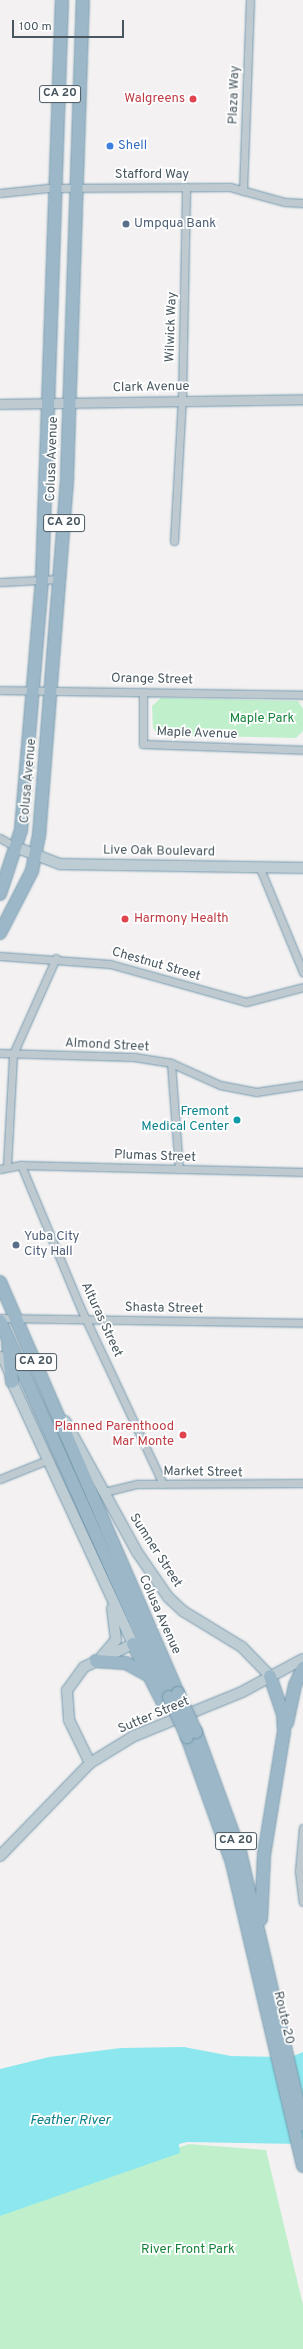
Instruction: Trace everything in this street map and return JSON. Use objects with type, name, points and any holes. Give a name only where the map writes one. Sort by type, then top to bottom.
[{"type":"highway","name":"Colusa Avenue","points":[[0,894],[18,848],[34,688],[42,580],[50,402],[62,0]]},
{"type":"highway","name":"Colusa Avenue","points":[[0,933],[27,884],[36,857],[52,689],[60,579],[69,402],[75,188],[83,0]]},
{"type":"highway","name":"Colusa Avenue","points":[[0,1282],[56,1406],[170,1698]]},
{"type":"highway","name":"Colusa Avenue","points":[[0,1322],[170,1698],[232,1828],[264,1954],[262,1969]]},
{"type":"highway","points":[[8,1340],[12,1382]]},
{"type":"highway","points":[[132,1644],[149,1676],[170,1698]]},
{"type":"highway","points":[[96,1661],[126,1663],[149,1676]]},
{"type":"highway","points":[[264,1954],[262,1871],[284,1731],[295,1685],[303,1668]]},
{"type":"highway","points":[[270,1676],[283,1714],[284,1731]]},
{"type":"highway","name":"Colusa Avenue","points":[[188,1737],[208,1787],[232,1863],[262,1969]]},
{"type":"highway","name":"Route 20","points":[[262,1969],[303,2125]]},
{"type":"highway","name":"Route 20","points":[[262,1969],[303,2166]]},
{"type":"main road","name":"Live Oak Boulevard","points":[[18,848],[36,857],[60,864],[259,866],[303,868]]},
{"type":"main road","points":[[12,1382],[132,1644],[96,1661]]},
{"type":"main road","name":"Sumner Street","points":[[56,1406],[137,1552],[168,1597],[183,1612],[248,1651],[270,1676]]},
{"type":"main road","points":[[90,1763],[69,1720],[66,1701],[71,1680],[96,1661],[116,1640],[111,1598]]},
{"type":"main road","name":"Sutter Street","points":[[0,1856],[90,1763],[134,1736],[203,1709],[303,1659]]},
{"type":"street","name":"Plaza Way","points":[[243,191],[250,0]]},
{"type":"street","name":"Stafford Way","points":[[0,193],[57,188],[186,186],[243,191],[285,202],[303,203]]},
{"type":"street","name":"Wilwick Way","points":[[174,540],[182,400],[186,186]]},
{"type":"street","name":"Clark Avenue","points":[[0,404],[303,399]]},
{"type":"street","points":[[0,582],[60,579]]},
{"type":"street","name":"Orange Street","points":[[0,690],[34,688],[143,692],[303,694]]},
{"type":"street","name":"Maple Avenue","points":[[143,692],[143,744],[303,750]]},
{"type":"street","points":[[0,838],[18,848]]},
{"type":"street","points":[[259,866],[303,972]]},
{"type":"street","name":"Chestnut Street","points":[[0,956],[56,958],[110,964],[246,1002],[303,987]]},
{"type":"street","points":[[4,1164],[13,1054],[56,958]]},
{"type":"street","name":"Almond Street","points":[[0,1053],[134,1057],[171,1063],[220,1086],[256,1092],[303,1085]]},
{"type":"street","points":[[171,1063],[179,1169]]},
{"type":"street","name":"Plumas Street","points":[[0,1169],[4,1164],[303,1172]]},
{"type":"street","name":"Alturas Street","points":[[21,1165],[87,1320],[163,1484]]},
{"type":"street","name":"Shasta Street","points":[[0,1318],[16,1317],[87,1320],[303,1323]]},
{"type":"street","points":[[0,1355],[12,1382]]},
{"type":"street","points":[[0,1479],[47,1460]]},
{"type":"street","name":"Market Street","points":[[104,1492],[128,1485],[303,1484]]},
{"type":"street","points":[[303,1828],[299,1871],[303,1902]]},
{"type":"green space","name":"Maple Park","points":[[161,698],[298,701],[303,709],[303,731],[296,738],[159,735],[153,728],[152,706]]},
{"type":"green space","name":"River Front Park","points":[[189,2144],[266,2150],[303,2305],[303,2349],[0,2349],[0,2210]]},
{"type":"water","name":"Feather River","points":[[184,2047],[231,2056],[291,2057],[303,2052],[303,2144],[187,2142],[179,2144],[180,2153],[0,2216],[0,2069],[49,2057],[121,2048]]},
{"type":"place","name":"Walgreens","points":[[193,99]]},
{"type":"place","name":"Shell","points":[[110,146]]},
{"type":"place","name":"Umpqua Bank","points":[[126,224]]},
{"type":"place","name":"Harmony Health","points":[[125,919]]},
{"type":"place","name":"Fremont Medical Center","points":[[237,1120]]},
{"type":"place","name":"Yuba City City Hall","points":[[16,1245]]},
{"type":"place","name":"Planned Parenthood Mar Monte","points":[[183,1435]]}]
